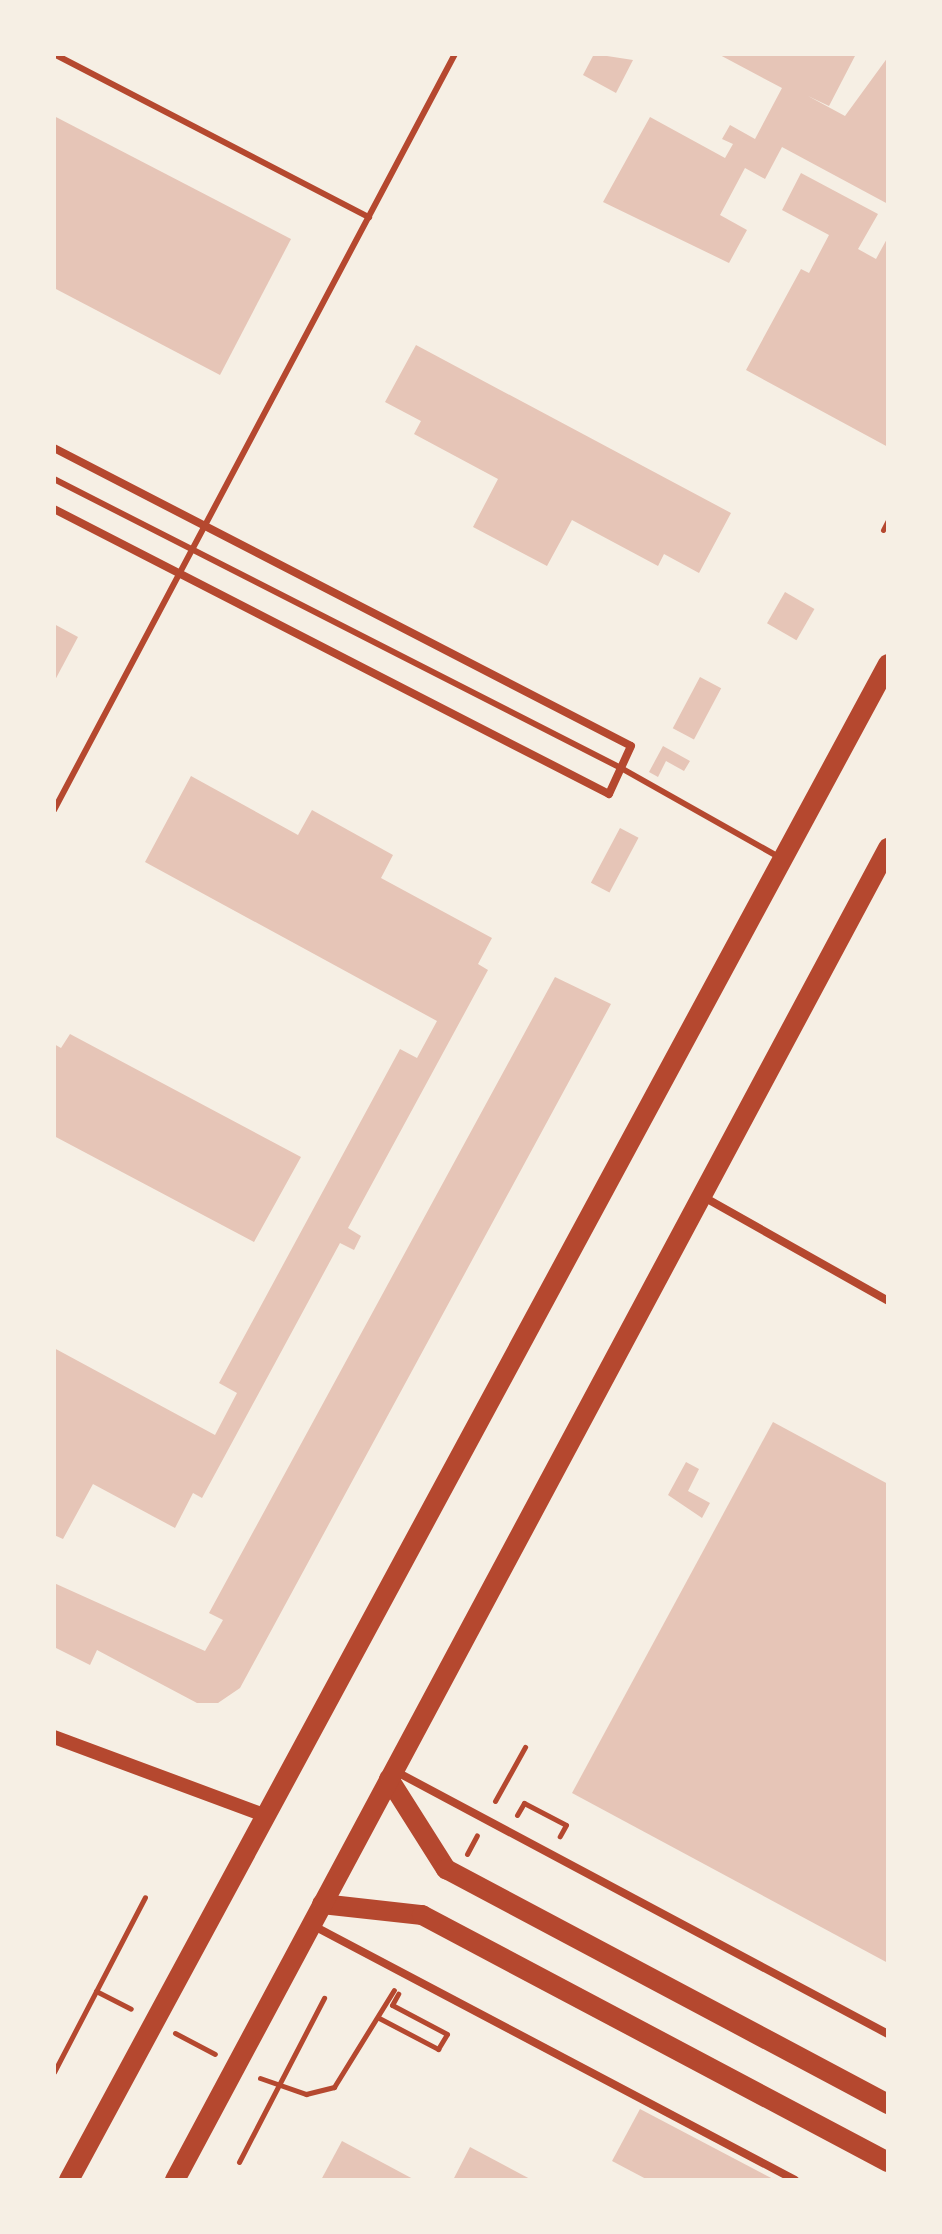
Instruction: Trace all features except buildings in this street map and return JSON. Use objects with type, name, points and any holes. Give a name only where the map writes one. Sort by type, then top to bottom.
[{"type":"main road","points":[[69,2180],[261,1814],[784,860],[888,664]]},
{"type":"main road","points":[[175,2180],[888,848]]},
{"type":"main road","points":[[391,1774],[446,1869],[888,2104]]},
{"type":"main road","points":[[322,1904],[422,1915],[888,2162]]},
{"type":"street","points":[[54,448],[631,746],[609,794],[54,509]]},
{"type":"street","points":[[701,1195],[888,1301]]},
{"type":"street","points":[[54,1737],[261,1814]]},
{"type":"street","points":[[391,1774],[888,2034]]},
{"type":"street","points":[[312,1924],[795,2180]]},
{"type":"lane","points":[[54,54],[369,217]]},
{"type":"lane","points":[[54,810],[455,54]]},
{"type":"lane","points":[[54,479],[621,768],[784,860]]},
{"type":"path","points":[[883,530],[888,520]]},
{"type":"path","points":[[493,1805],[525,1747]]},
{"type":"path","points":[[464,1858],[486,1818]]},
{"type":"path","points":[[54,2072],[145,1897]]},
{"type":"path","points":[[250,2073],[278,2087],[306,2094],[334,2087],[379,2018],[400,1978]]},
{"type":"path","points":[[96,1991],[138,2013]]},
{"type":"path","points":[[239,2162],[324,1998]]},
{"type":"path","points":[[379,2018],[438,2049],[447,2034],[392,2005]]},
{"type":"path","points":[[166,2028],[222,2058]]}]
